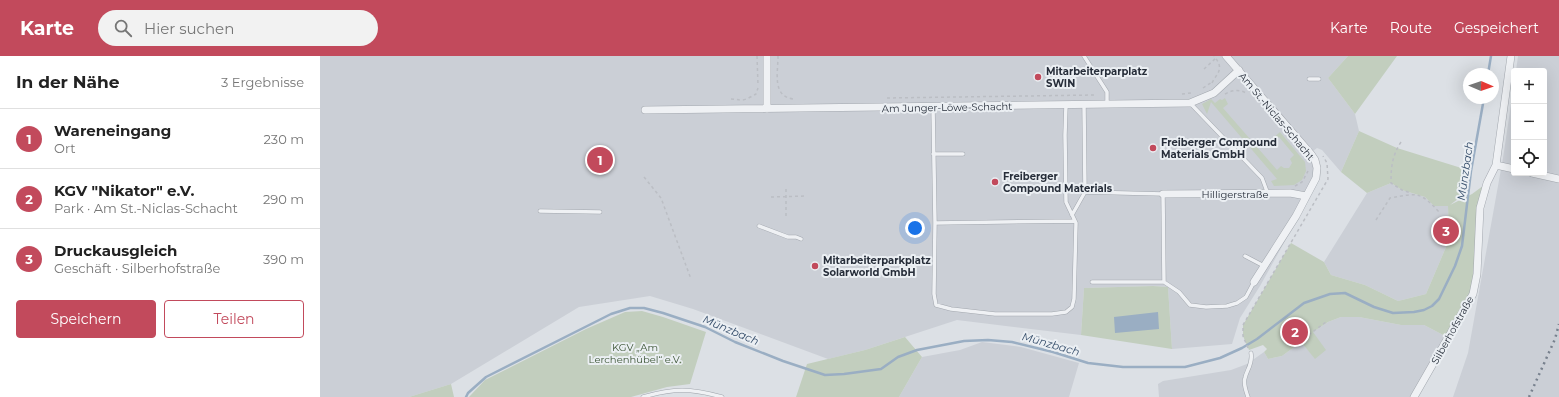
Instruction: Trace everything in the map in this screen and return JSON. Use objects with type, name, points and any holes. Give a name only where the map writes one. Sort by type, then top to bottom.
[{"type":"street","points":[[767,56],[767,108]]},
{"type":"street","name":"Am St.-Niclas-Schacht","points":[[1226,56],[1315,160],[1317,168],[1316,178],[1296,216],[1254,282]]},
{"type":"street","name":"Silberhofstraße","points":[[1414,397],[1473,294],[1478,274],[1480,208],[1487,183],[1496,165],[1511,56]]},
{"type":"street","name":"Am Junger-Löwe-Schacht","points":[[645,110],[1190,103],[1206,97],[1218,90],[1239,70]]},
{"type":"street","points":[[1496,165],[1511,168]]},
{"type":"street","points":[[1546,176],[1559,179]]},
{"type":"street","name":"Hilligerstraße","points":[[1163,194],[1290,193],[1306,196]]},
{"type":"lane","points":[[1084,56],[1107,92],[1107,105]]},
{"type":"lane","points":[[1309,78],[1319,79]]},
{"type":"lane","points":[[1190,103],[1262,178],[1268,194]]},
{"type":"lane","points":[[933,107],[935,223],[934,294],[936,305],[951,309],[995,314],[1052,314],[1066,312],[1072,306],[1074,299],[1076,251],[1075,221],[1066,202],[1066,105]]},
{"type":"lane","points":[[1072,215],[1085,192],[1084,105]]},
{"type":"lane","points":[[933,154],[963,154]]},
{"type":"lane","points":[[1085,192],[1163,194],[1164,282]]},
{"type":"lane","points":[[540,211],[600,212]]},
{"type":"lane","points":[[935,223],[1075,221]]},
{"type":"lane","points":[[759,226],[788,237],[796,237],[801,239]]},
{"type":"lane","points":[[1245,256],[1264,266]]},
{"type":"lane","points":[[1092,282],[1164,282],[1179,292],[1190,305],[1206,307],[1227,306],[1237,303],[1246,297],[1254,282]]},
{"type":"lane","points":[[1248,397],[1244,379],[1252,359],[1250,352]]},
{"type":"lane","points":[[643,397],[675,389],[697,391],[722,397]]},
{"type":"path","points":[[732,99],[744,99],[756,94],[758,87],[757,56]]},
{"type":"path","points":[[778,56],[778,89],[782,96],[795,100]]},
{"type":"path","points":[[1200,90],[1217,77],[1220,64],[1214,56]]},
{"type":"path","points":[[1204,69],[1219,56]]},
{"type":"path","points":[[1212,82],[1223,96],[1237,90],[1249,95]]},
{"type":"path","points":[[1181,94],[1196,92]]},
{"type":"path","points":[[884,98],[1107,95]]},
{"type":"path","points":[[1401,142],[1397,148],[1391,166],[1391,183],[1402,190],[1425,197],[1440,213]]},
{"type":"path","points":[[1292,187],[1302,182],[1308,170]]},
{"type":"path","points":[[644,177],[661,198],[691,279]]},
{"type":"path","points":[[786,186],[786,216]]},
{"type":"path","points":[[1376,220],[1390,198],[1412,194]]},
{"type":"path","points":[[771,197],[807,196]]},
{"type":"path","points":[[1299,342],[1326,322]]},
{"type":"path","points":[[1245,342],[1250,352]]},
{"type":"shaded area","points":[[320,56],[1348,56],[1328,78],[1355,114],[1359,131],[1341,172],[1322,150],[1317,148],[1313,151],[1319,169],[1319,180],[1260,286],[1240,318],[1232,344],[1172,349],[1168,287],[1084,288],[1081,335],[957,320],[865,350],[828,359],[693,309],[650,296],[579,307],[451,384],[409,397],[320,397]]},
{"type":"shaded area","points":[[1518,56],[1559,56],[1559,397],[1453,397],[1468,353],[1503,158],[1511,104],[1511,176],[1547,176],[1547,68],[1516,68]]},
{"type":"shaded area","points":[[1391,183],[1402,190],[1425,197],[1434,206],[1448,206],[1449,240],[1426,294],[1398,301],[1365,285],[1331,275],[1324,262],[1367,193]]},
{"type":"shaded area","points":[[1341,317],[1359,317],[1401,325],[1424,325],[1447,337],[1414,397],[1159,397],[1158,384],[1163,381],[1231,370],[1247,364],[1264,352],[1268,359],[1282,356],[1301,342],[1315,358],[1313,332],[1328,322]]},
{"type":"shaded area","points":[[982,342],[1021,347],[1079,363],[1069,397],[899,397],[922,357],[960,350]]},
{"type":"green space","points":[[1348,56],[1397,56],[1355,114],[1328,78]]},
{"type":"green space","points":[[1225,98],[1228,104],[1223,108],[1277,170],[1281,166],[1284,168],[1289,168],[1292,163],[1290,159],[1294,155],[1279,137],[1274,141],[1272,139],[1280,132],[1305,162],[1306,171],[1302,180],[1294,185],[1274,186],[1271,181],[1277,179],[1211,102],[1207,114],[1202,104],[1211,99],[1215,103],[1220,99],[1222,100]]},
{"type":"green space","points":[[1359,131],[1397,148],[1471,171],[1467,192],[1450,205],[1472,194],[1487,183],[1480,208],[1473,294],[1447,337],[1424,325],[1401,325],[1359,317],[1341,317],[1328,322],[1313,332],[1326,350],[1315,359],[1301,342],[1282,356],[1268,359],[1264,352],[1267,349],[1263,345],[1249,350],[1243,336],[1243,325],[1291,243],[1324,262],[1331,275],[1365,285],[1398,301],[1426,294],[1449,240],[1448,206],[1434,206],[1425,197],[1402,190],[1391,183],[1367,193],[1341,172]]},
{"type":"green space","points":[[1168,287],[1172,349],[1081,335],[1084,288]]},
{"type":"green space","name":"KGV „Am Lerchenhübel“ e.V.","points":[[642,311],[706,332],[690,384],[667,387],[631,397],[469,397],[485,380],[586,329],[625,312]]},
{"type":"green space","points":[[905,337],[922,357],[899,397],[796,397],[807,364],[865,350]]},
{"type":"green space","points":[[451,384],[454,397],[409,397]]},
{"type":"water","points":[[1158,312],[1159,329],[1115,333],[1114,317]]},
{"type":"waterway","name":"Münzbach","points":[[1489,68],[1491,56]]},
{"type":"waterway","name":"Münzbach","points":[[466,397],[468,393],[486,377],[611,314],[630,308],[644,308],[705,327],[735,342],[783,361],[825,375],[881,369],[898,357],[917,350],[964,341],[988,340],[1012,342],[1053,352],[1088,363],[1123,367],[1185,367],[1220,358],[1242,348],[1257,339],[1304,303],[1330,294],[1345,293],[1374,307],[1393,313],[1424,310],[1432,306],[1439,299],[1455,266],[1462,246],[1471,171],[1483,104]]},
{"type":"railway","points":[[1529,397],[1555,339],[1559,324]]},
{"type":"place","name":"Mitarbeiterparplatz SWIN","points":[[1038,77]]},
{"type":"place","name":"Freiberger Compound Materials GmbH","points":[[1153,148]]},
{"type":"place","name":"Wareneingang","points":[[600,160]]},
{"type":"place","name":"Freiberger Compound Materials","points":[[995,182]]},
{"type":"place","name":"Druckausgleich","points":[[1446,231]]},
{"type":"place","name":"Mitarbeiterparkplatz Solarworld GmbH","points":[[815,266]]},
{"type":"place","name":"KGV \"Nikator\" e.V.","points":[[1295,332]]}]
